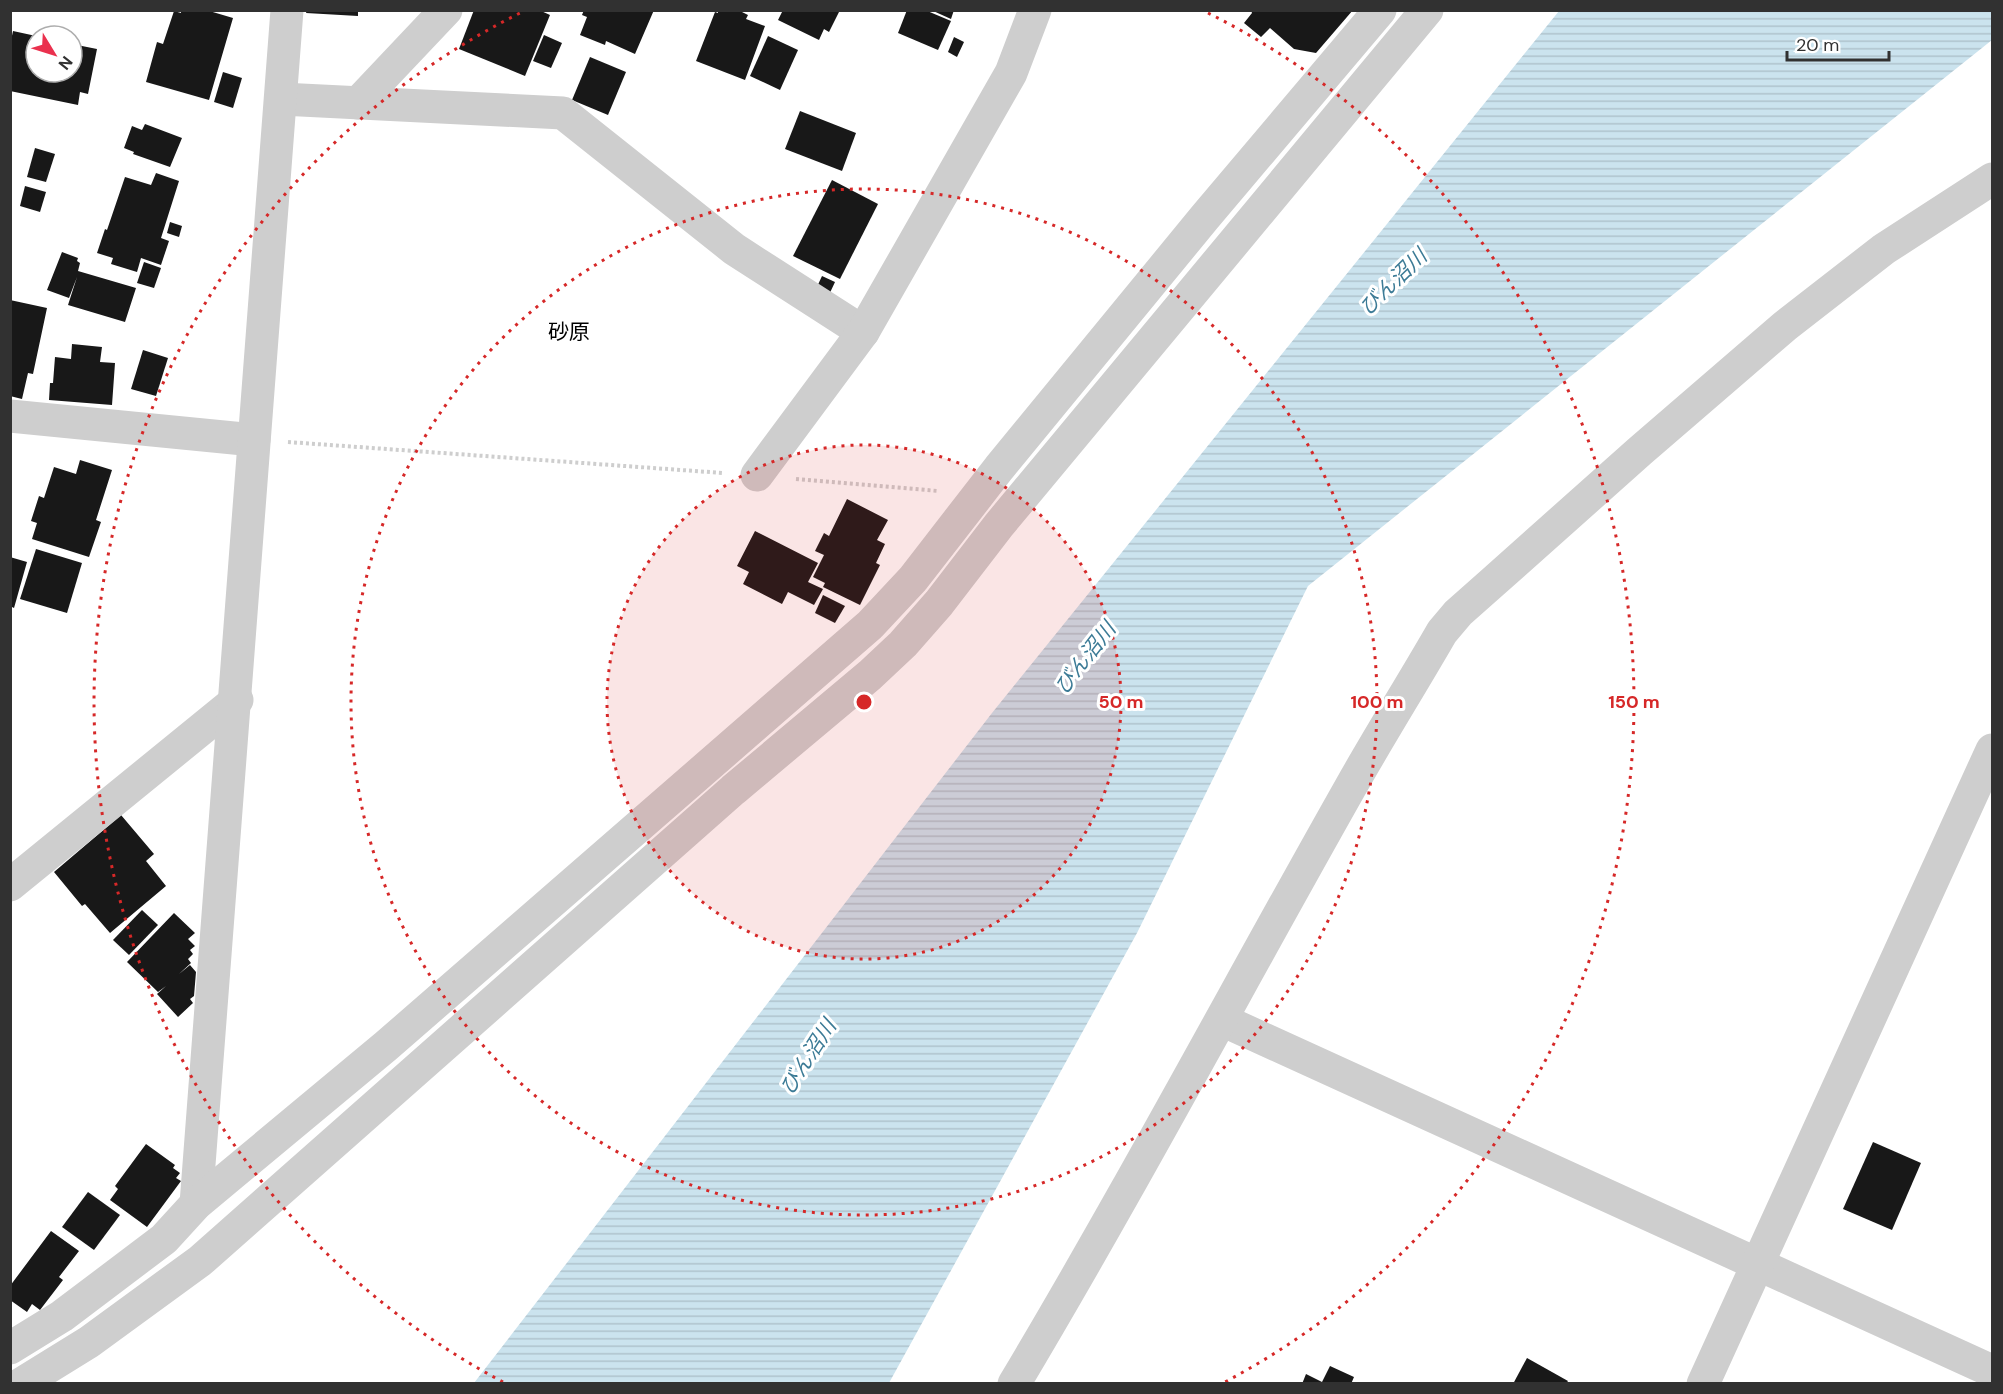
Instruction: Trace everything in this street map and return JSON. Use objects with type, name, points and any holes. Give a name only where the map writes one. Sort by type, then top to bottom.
[{"type":"street","points":[[196,1204],[237,700],[254,440],[288,10]]},
{"type":"street","points":[[358,103],[446,10]]},
{"type":"street","points":[[757,475],[863,332],[1011,73],[1035,10]]},
{"type":"street","points":[[10,1348],[62,1316],[164,1239],[196,1204],[386,1046],[861,633],[913,579],[978,495],[1198,226],[1380,10]]},
{"type":"street","points":[[21,1383],[98,1336],[200,1261],[733,790],[870,675],[903,644],[939,603],[999,525],[1427,10]]},
{"type":"street","points":[[281,99],[563,113],[734,249],[863,332]]},
{"type":"street","points":[[1014,1383],[1068,1294],[1351,787],[1442,632],[1458,613],[1785,326],[1884,249],[1992,179]]},
{"type":"street","points":[[10,416],[254,440]]},
{"type":"street","points":[[10,885],[237,700]]},
{"type":"street","points":[[1703,1383],[1992,750]]},
{"type":"street","points":[[1222,1020],[1992,1371]]},
{"type":"path","points":[[254,440],[757,475],[978,495]]},
{"type":"water","name":"びん沼川","points":[[1559,11],[1992,11],[1992,40],[1308,586],[1137,933],[889,1383],[474,1383],[992,713]]},
{"type":"building","points":[[181,10],[206,10],[233,18],[209,100],[146,82],[157,42],[163,44],[174,11],[181,13]]},
{"type":"building","points":[[307,10],[358,10],[358,16],[306,13]]},
{"type":"building","points":[[474,10],[539,10],[550,15],[525,76],[459,49]]},
{"type":"building","points":[[584,10],[654,10],[635,54],[606,41],[605,45],[580,35],[587,17],[582,15]]},
{"type":"building","points":[[718,10],[738,10],[748,15],[746,19],[765,26],[745,80],[696,61],[715,12],[718,13]]},
{"type":"building","points":[[783,10],[840,10],[829,32],[824,29],[819,40],[778,20]]},
{"type":"building","points":[[907,10],[925,10],[951,21],[938,50],[898,33]]},
{"type":"building","points":[[931,10],[954,10],[951,19]]},
{"type":"building","points":[[1251,10],[1353,10],[1316,53],[1294,49],[1270,28],[1261,37],[1244,23],[1252,13]]},
{"type":"building","points":[[13,31],[24,33],[24,84],[84,84],[84,46],[97,49],[88,94],[80,92],[78,105],[10,91],[10,45]]},
{"type":"building","points":[[544,35],[562,43],[551,68],[533,61]]},
{"type":"building","points":[[768,36],[798,50],[780,90],[750,76]]},
{"type":"building","points":[[954,37],[964,42],[957,57],[948,52]]},
{"type":"building","points":[[590,57],[626,72],[608,115],[572,100]]},
{"type":"building","points":[[223,72],[242,78],[233,108],[214,102]]},
{"type":"building","points":[[800,111],[856,133],[842,171],[785,149]]},
{"type":"building","points":[[145,124],[182,138],[170,167],[133,154],[134,152],[124,148],[132,126],[142,130]]},
{"type":"building","points":[[35,148],[55,154],[46,182],[27,177]]},
{"type":"building","points":[[156,173],[179,181],[161,238],[169,241],[161,265],[141,258],[137,272],[111,264],[113,258],[97,253],[125,177],[151,185]]},
{"type":"building","points":[[832,180],[878,204],[840,279],[793,256]]},
{"type":"building","points":[[25,186],[46,192],[40,212],[20,206]]},
{"type":"building","points":[[170,222],[182,226],[179,237],[167,233]]},
{"type":"building","points":[[62,252],[78,258],[77,261],[80,263],[78,271],[136,288],[125,322],[68,305],[77,277],[69,298],[47,290]]},
{"type":"building","points":[[144,262],[161,268],[154,288],[137,283]]},
{"type":"building","points":[[822,276],[835,282],[828,297],[815,291]]},
{"type":"building","points":[[10,300],[47,308],[33,374],[28,373],[22,399],[10,396]]},
{"type":"building","points":[[72,344],[102,347],[100,362],[115,363],[112,405],[49,400],[55,357],[71,359]]},
{"type":"building","points":[[143,350],[168,358],[156,396],[131,389]]},
{"type":"building","points":[[80,460],[112,470],[96,520],[101,522],[89,557],[32,539],[37,523],[31,521],[39,496],[44,498],[54,467],[76,474]]},
{"type":"building","points":[[847,499],[888,520],[877,540],[885,544],[876,563],[880,565],[860,605],[823,587],[825,583],[813,577],[824,555],[815,551],[824,533],[829,536]]},
{"type":"building","points":[[755,531],[818,563],[808,582],[823,589],[814,605],[788,592],[782,604],[743,584],[749,572],[737,566]]},
{"type":"building","points":[[36,549],[82,563],[67,613],[20,599]]},
{"type":"building","points":[[10,557],[27,562],[14,608],[10,606]]},
{"type":"building","points":[[823,595],[845,606],[835,623],[815,613]]},
{"type":"building","points":[[121,815],[154,854],[146,861],[166,886],[110,933],[85,904],[82,906],[54,872]]},
{"type":"building","points":[[142,910],[158,925],[129,955],[113,940]]},
{"type":"building","points":[[174,913],[195,933],[188,939],[195,946],[190,950],[193,954],[188,959],[191,963],[179,974],[190,965],[196,972],[194,996],[190,999],[193,1003],[178,1017],[157,994],[166,986],[158,992],[127,962]]},
{"type":"building","points":[[1873,1142],[1921,1163],[1892,1230],[1843,1209]]},
{"type":"building","points":[[146,1144],[175,1165],[173,1168],[180,1173],[176,1178],[181,1181],[147,1227],[110,1200],[118,1189],[115,1186]]},
{"type":"building","points":[[88,1192],[120,1215],[94,1250],[62,1227]]},
{"type":"building","points":[[51,1231],[79,1251],[59,1277],[63,1280],[40,1310],[32,1304],[27,1312],[10,1300],[10,1286]]},
{"type":"building","points":[[1527,1358],[1568,1381],[1566,1384],[1513,1384]]},
{"type":"building","points":[[1330,1366],[1354,1377],[1351,1384],[1302,1384],[1306,1374],[1322,1382]]},
{"type":"district","name":"砂原","points":[[569,332]]}]
